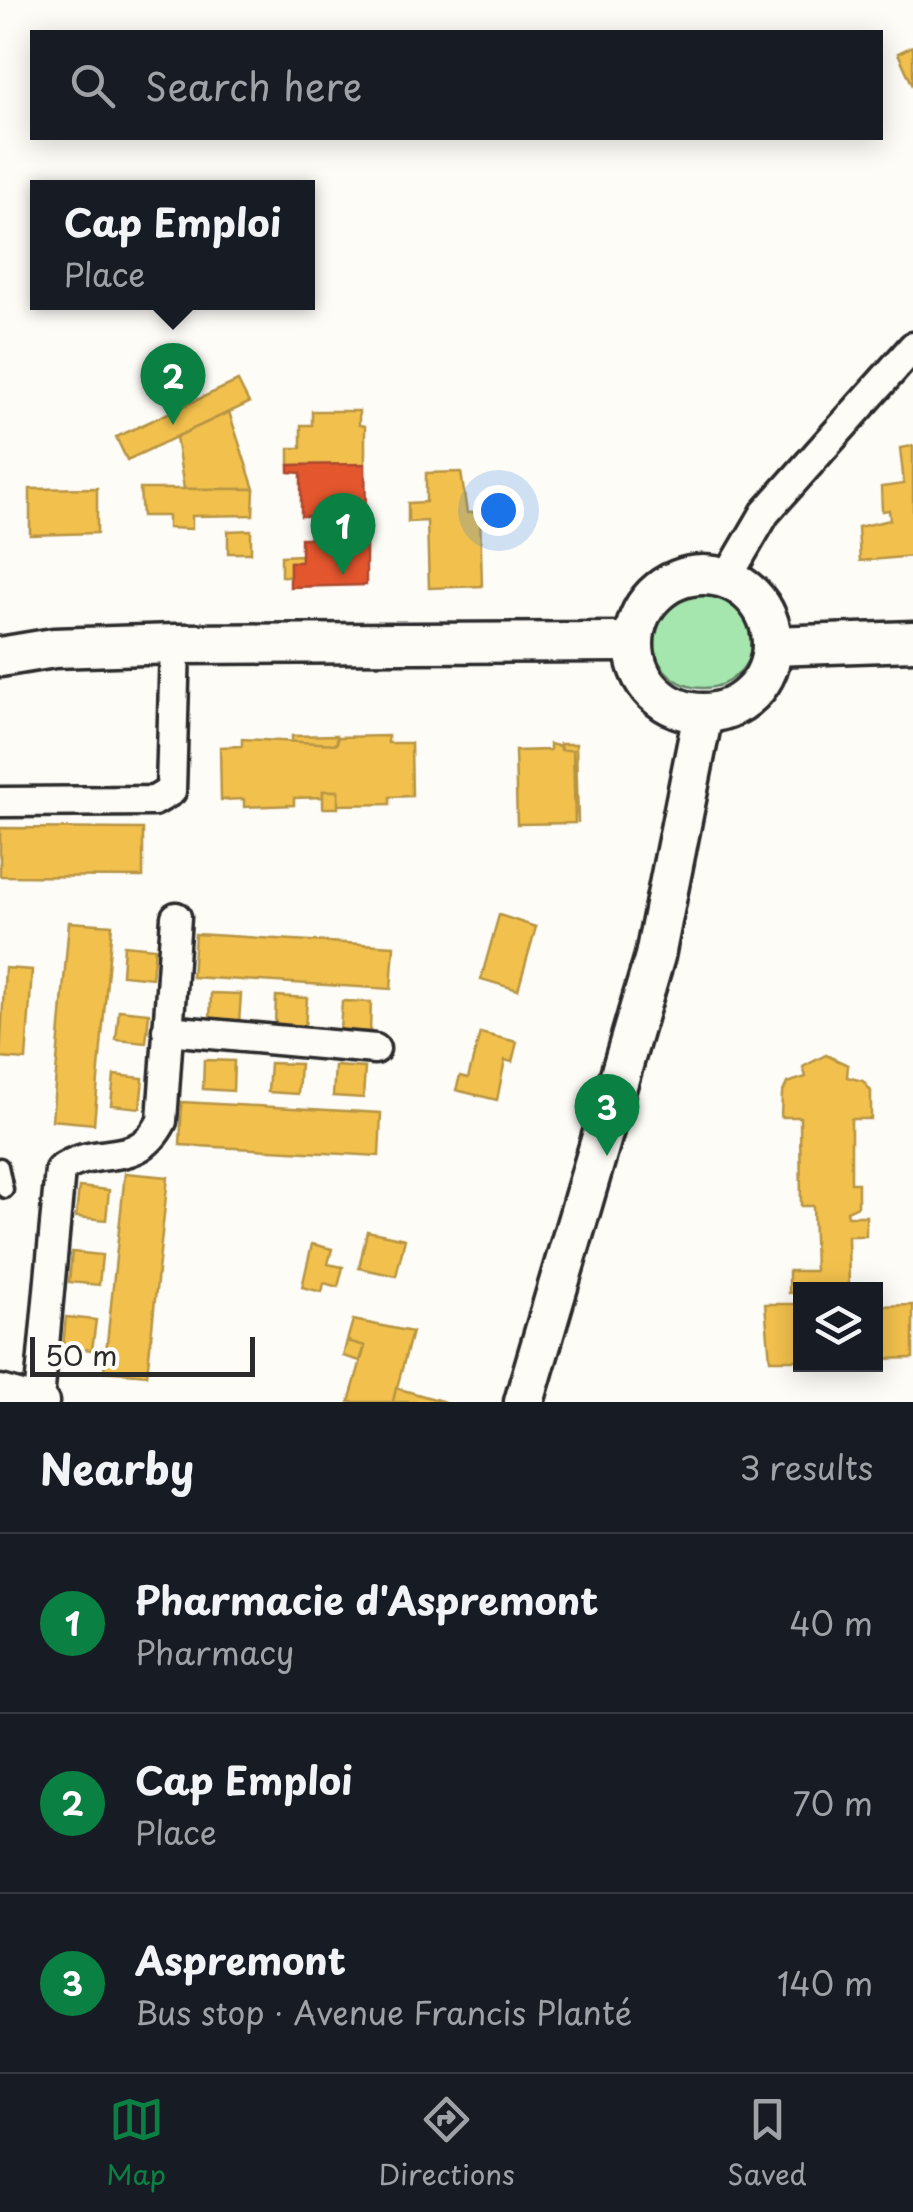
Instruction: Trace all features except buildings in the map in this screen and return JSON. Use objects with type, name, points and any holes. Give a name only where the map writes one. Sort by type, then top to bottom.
[{"type":"main road","points":[[689,576],[726,578],[760,605],[772,646],[768,667],[751,694],[724,711],[703,714],[680,710],[661,700],[640,674],[632,642],[644,606],[656,592],[689,576]]},
{"type":"main road","points":[[772,646],[913,641]]},
{"type":"main road","points":[[0,657],[54,648],[175,644],[632,642]]},
{"type":"main road","points":[[524,1402],[655,956],[703,714]]},
{"type":"street","points":[[726,578],[765,513],[913,347]]},
{"type":"street","points":[[0,802],[154,800],[171,791],[175,644]]},
{"type":"street","points":[[0,1390],[42,1401],[60,1170],[74,1160],[129,1153],[151,1142],[162,1121],[176,917]]},
{"type":"street","points":[[168,1030],[375,1049]]},
{"type":"lane","points":[[0,1166],[3,1186]]},
{"type":"green space","points":[[703,588],[722,592],[738,603],[749,619],[753,638],[749,657],[738,673],[722,684],[703,688],[684,684],[668,673],[657,657],[653,638],[657,619],[668,603],[684,592]]},
{"type":"place","name":"Cap Emploi","points":[[173,425]]},
{"type":"place","name":"Pharmacie d'Aspremont","points":[[343,575]]},
{"type":"place","name":"Aspremont","points":[[607,1156]]}]
